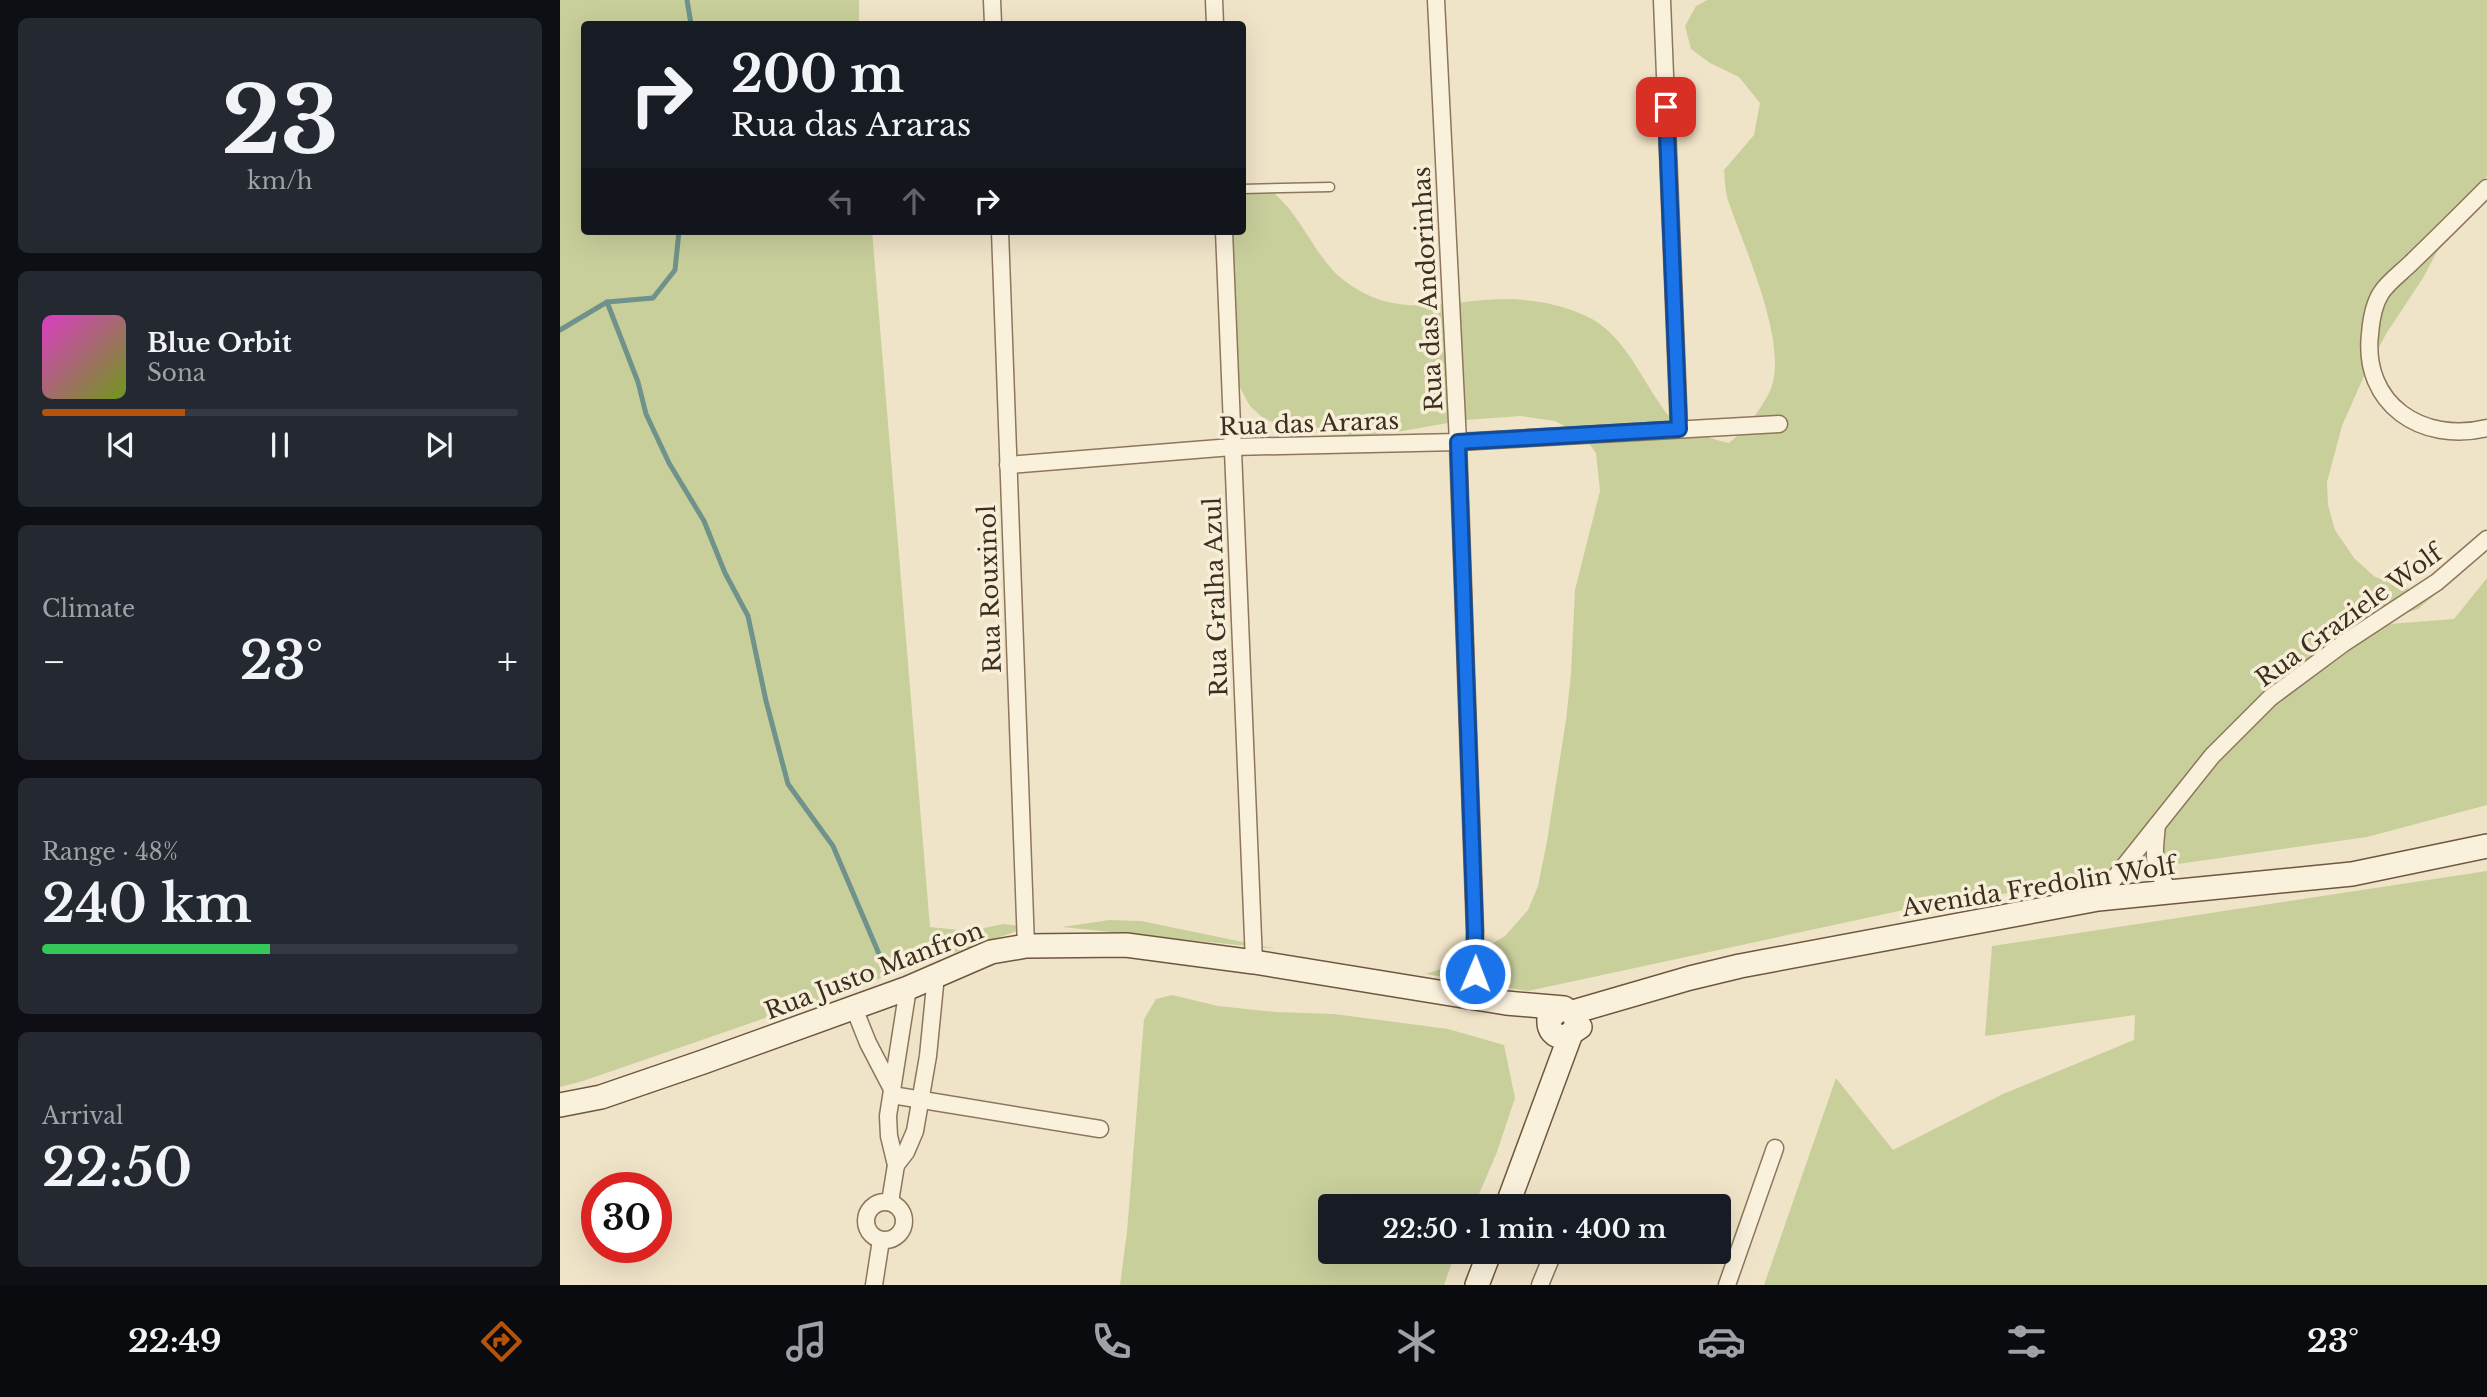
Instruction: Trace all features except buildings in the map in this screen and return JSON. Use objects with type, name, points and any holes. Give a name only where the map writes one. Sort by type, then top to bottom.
[{"type":"main road","name":"Avenida Fredolin Wolf","points":[[1563,1024],[1645,992],[1740,967],[2098,900],[2352,874],[2487,846]]},
{"type":"main road","name":"Rua Justo Manfron","points":[[560,1105],[601,1097],[908,988],[991,952],[1026,946],[1126,945],[1254,962],[1474,996],[1506,1003],[1563,1024]]},
{"type":"main road","points":[[1511,1194],[1531,1141],[1563,1024]]},
{"type":"main road","points":[[1477,1285],[1485,1264]]},
{"type":"street","points":[[992,0],[993,21]]},
{"type":"street","points":[[1214,0],[1215,21]]},
{"type":"street","name":"Rua das Andorinhas","points":[[1436,0],[1458,442],[1475,931],[1474,996]]},
{"type":"street","points":[[1662,0],[1679,429]]},
{"type":"street","points":[[2487,188],[2381,293],[2371,320],[2368,349],[2375,383],[2399,414],[2431,428],[2468,432],[2487,428]]},
{"type":"street","name":"Rua Rouxinol","points":[[1000,235],[1026,946]]},
{"type":"street","name":"Rua Gralha Azul","points":[[1224,235],[1254,962]]},
{"type":"street","name":"Rua das Araras","points":[[1008,465],[1233,447],[1458,442],[1779,424]]},
{"type":"street","name":"Rua Graziele Wolf","points":[[2098,900],[2212,756],[2270,698],[2344,643],[2437,582],[2487,540]]},
{"type":"street","points":[[2157,825],[2154,859],[2158,875],[2170,891]]},
{"type":"street","points":[[896,1165],[911,1143],[921,1100],[936,975]]},
{"type":"street","points":[[890,1202],[896,1165],[889,1136],[888,1116],[908,988]]},
{"type":"street","points":[[854,1008],[892,1092],[921,1100],[1100,1129]]},
{"type":"street","points":[[1727,1285],[1775,1148]]},
{"type":"street","points":[[890,1202],[898,1206],[903,1213],[904,1226],[894,1239],[881,1240],[873,1237],[868,1230],[866,1217],[873,1206],[890,1202]]},
{"type":"street","points":[[874,1285],[881,1240]]},
{"type":"street","points":[[1540,1285],[1549,1264]]},
{"type":"lane","points":[[1246,189],[1330,187]]},
{"type":"green space","points":[[560,0],[859,0],[859,21],[581,21],[581,235],[872,235],[930,927],[970,931],[1003,924],[1029,927],[560,1087]]},
{"type":"green space","points":[[1707,0],[2487,0],[2487,176],[2447,233],[2364,376],[2342,426],[2327,482],[2328,505],[2335,530],[2354,558],[2375,577],[2415,591],[2444,587],[2418,609],[2363,626],[2454,619],[2487,578],[2487,805],[2367,837],[2171,865],[2103,871],[2087,884],[1950,900],[1528,991],[1425,974],[1460,963],[1505,936],[1528,910],[1538,886],[1566,720],[1575,590],[1600,491],[1596,453],[1583,436],[1555,421],[1521,416],[1465,420],[1391,433],[1344,436],[1288,429],[1263,418],[1250,406],[1240,388],[1235,358],[1226,235],[1246,235],[1246,192],[1271,190],[1291,211],[1337,274],[1364,293],[1384,301],[1422,305],[1526,300],[1582,314],[1602,325],[1619,342],[1671,418],[1694,432],[1729,443],[1761,407],[1769,393],[1774,373],[1770,323],[1727,197],[1724,170],[1754,135],[1760,103],[1739,77],[1710,63],[1691,49],[1685,26],[1696,6]]},
{"type":"green space","points":[[2487,871],[2487,1285],[1764,1285],[1836,1078],[1893,1150],[2003,1094],[2134,1040],[2135,1015],[1985,1036],[1992,946]]},
{"type":"green space","points":[[1109,920],[1141,921],[1277,949],[1062,927]]},
{"type":"green space","points":[[1172,995],[1218,1006],[1334,1014],[1448,1029],[1504,1045],[1515,1098],[1479,1194],[1318,1194],[1318,1264],[1451,1264],[1444,1285],[1120,1285],[1127,1232],[1144,1019],[1156,999]]},
{"type":"waterway","points":[[687,0],[690,21]]},
{"type":"waterway","points":[[560,330],[607,302],[653,298],[675,270],[679,235]]},
{"type":"waterway","points":[[607,302],[638,382],[646,414],[669,463],[704,521],[725,573],[748,616],[766,701],[788,784],[833,846],[888,975]]},
{"type":"route","points":[[1475,974],[1458,442],[1679,429],[1666,107]]}]
